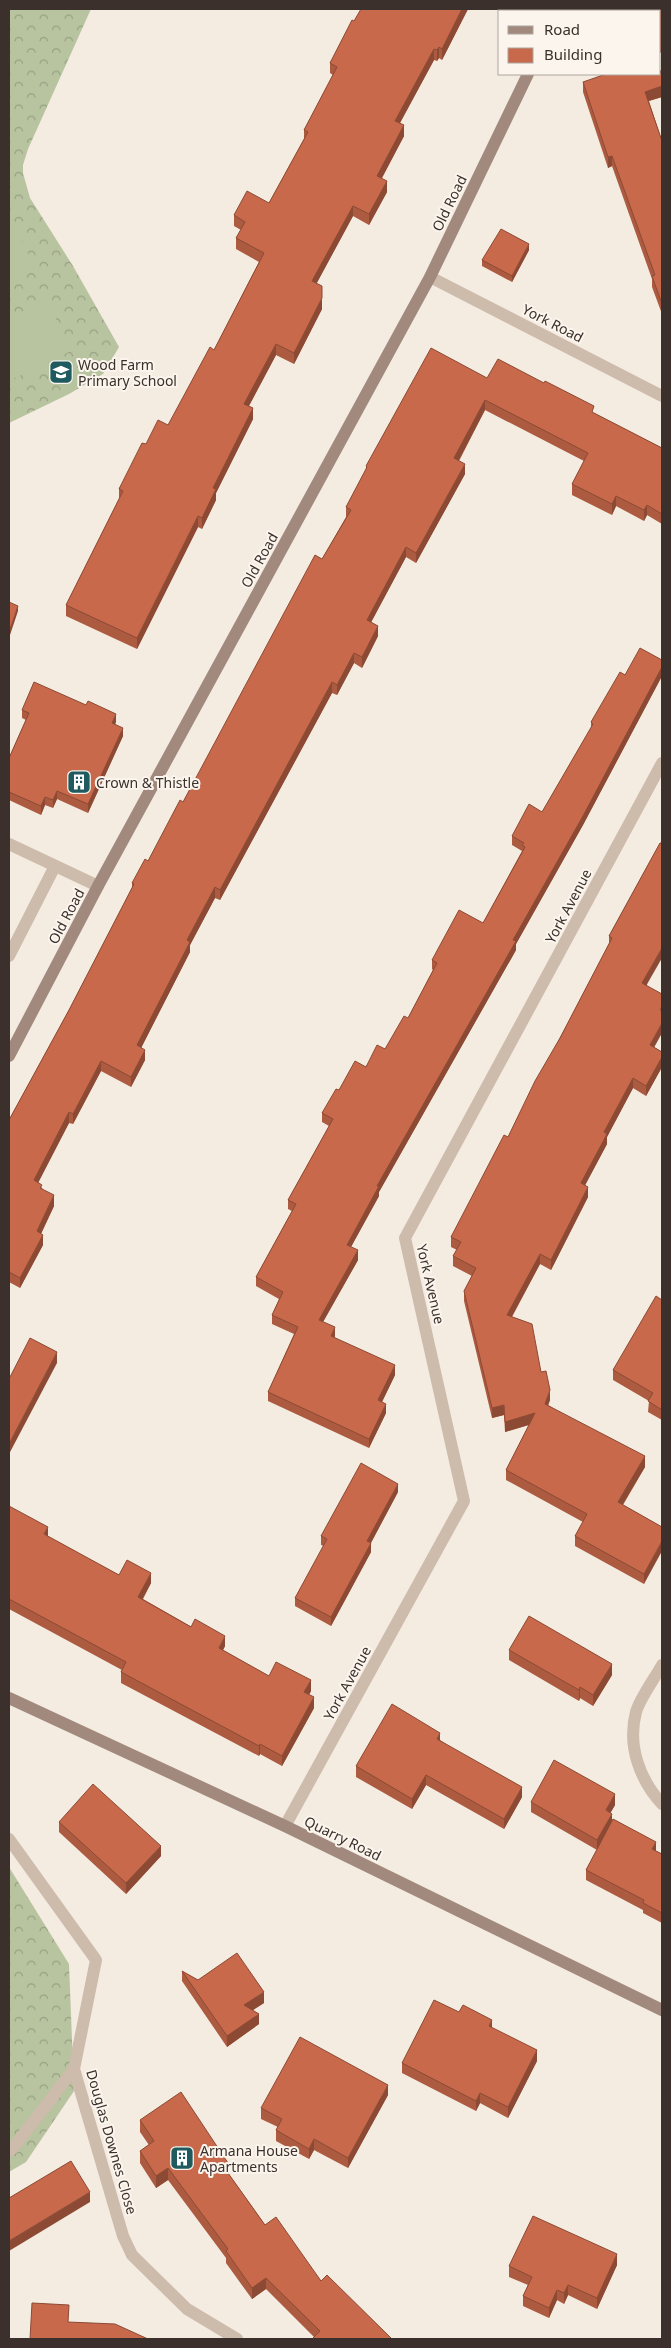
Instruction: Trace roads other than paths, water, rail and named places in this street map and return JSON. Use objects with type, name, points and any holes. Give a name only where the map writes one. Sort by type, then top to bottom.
[{"type":"street","name":"Old Road","points":[[9,1056],[98,886],[430,277],[528,75]]},
{"type":"street","name":"York Road","points":[[430,277],[662,396]]},
{"type":"street","name":"York Avenue","points":[[285,1826],[464,1501],[405,1238],[662,763]]},
{"type":"street","points":[[9,844],[98,886]]},
{"type":"street","points":[[9,956],[55,866]]},
{"type":"street","points":[[662,1665],[636,1712],[633,1750],[648,1788],[662,1804]]},
{"type":"street","name":"Quarry Road","points":[[9,1698],[285,1826],[662,2010]]},
{"type":"street","name":"Douglas Downes Close","points":[[9,1839],[96,1960],[74,2069],[123,2236],[132,2255],[187,2309],[237,2339]]},
{"type":"street","points":[[9,2151],[74,2069]]},
{"type":"place","name":"Wood Farm Primary School","points":[[61,372]]},
{"type":"place","name":"Crown & Thistle","points":[[79,782]]},
{"type":"place","name":"Armana House Apartments","points":[[182,2158]]}]
